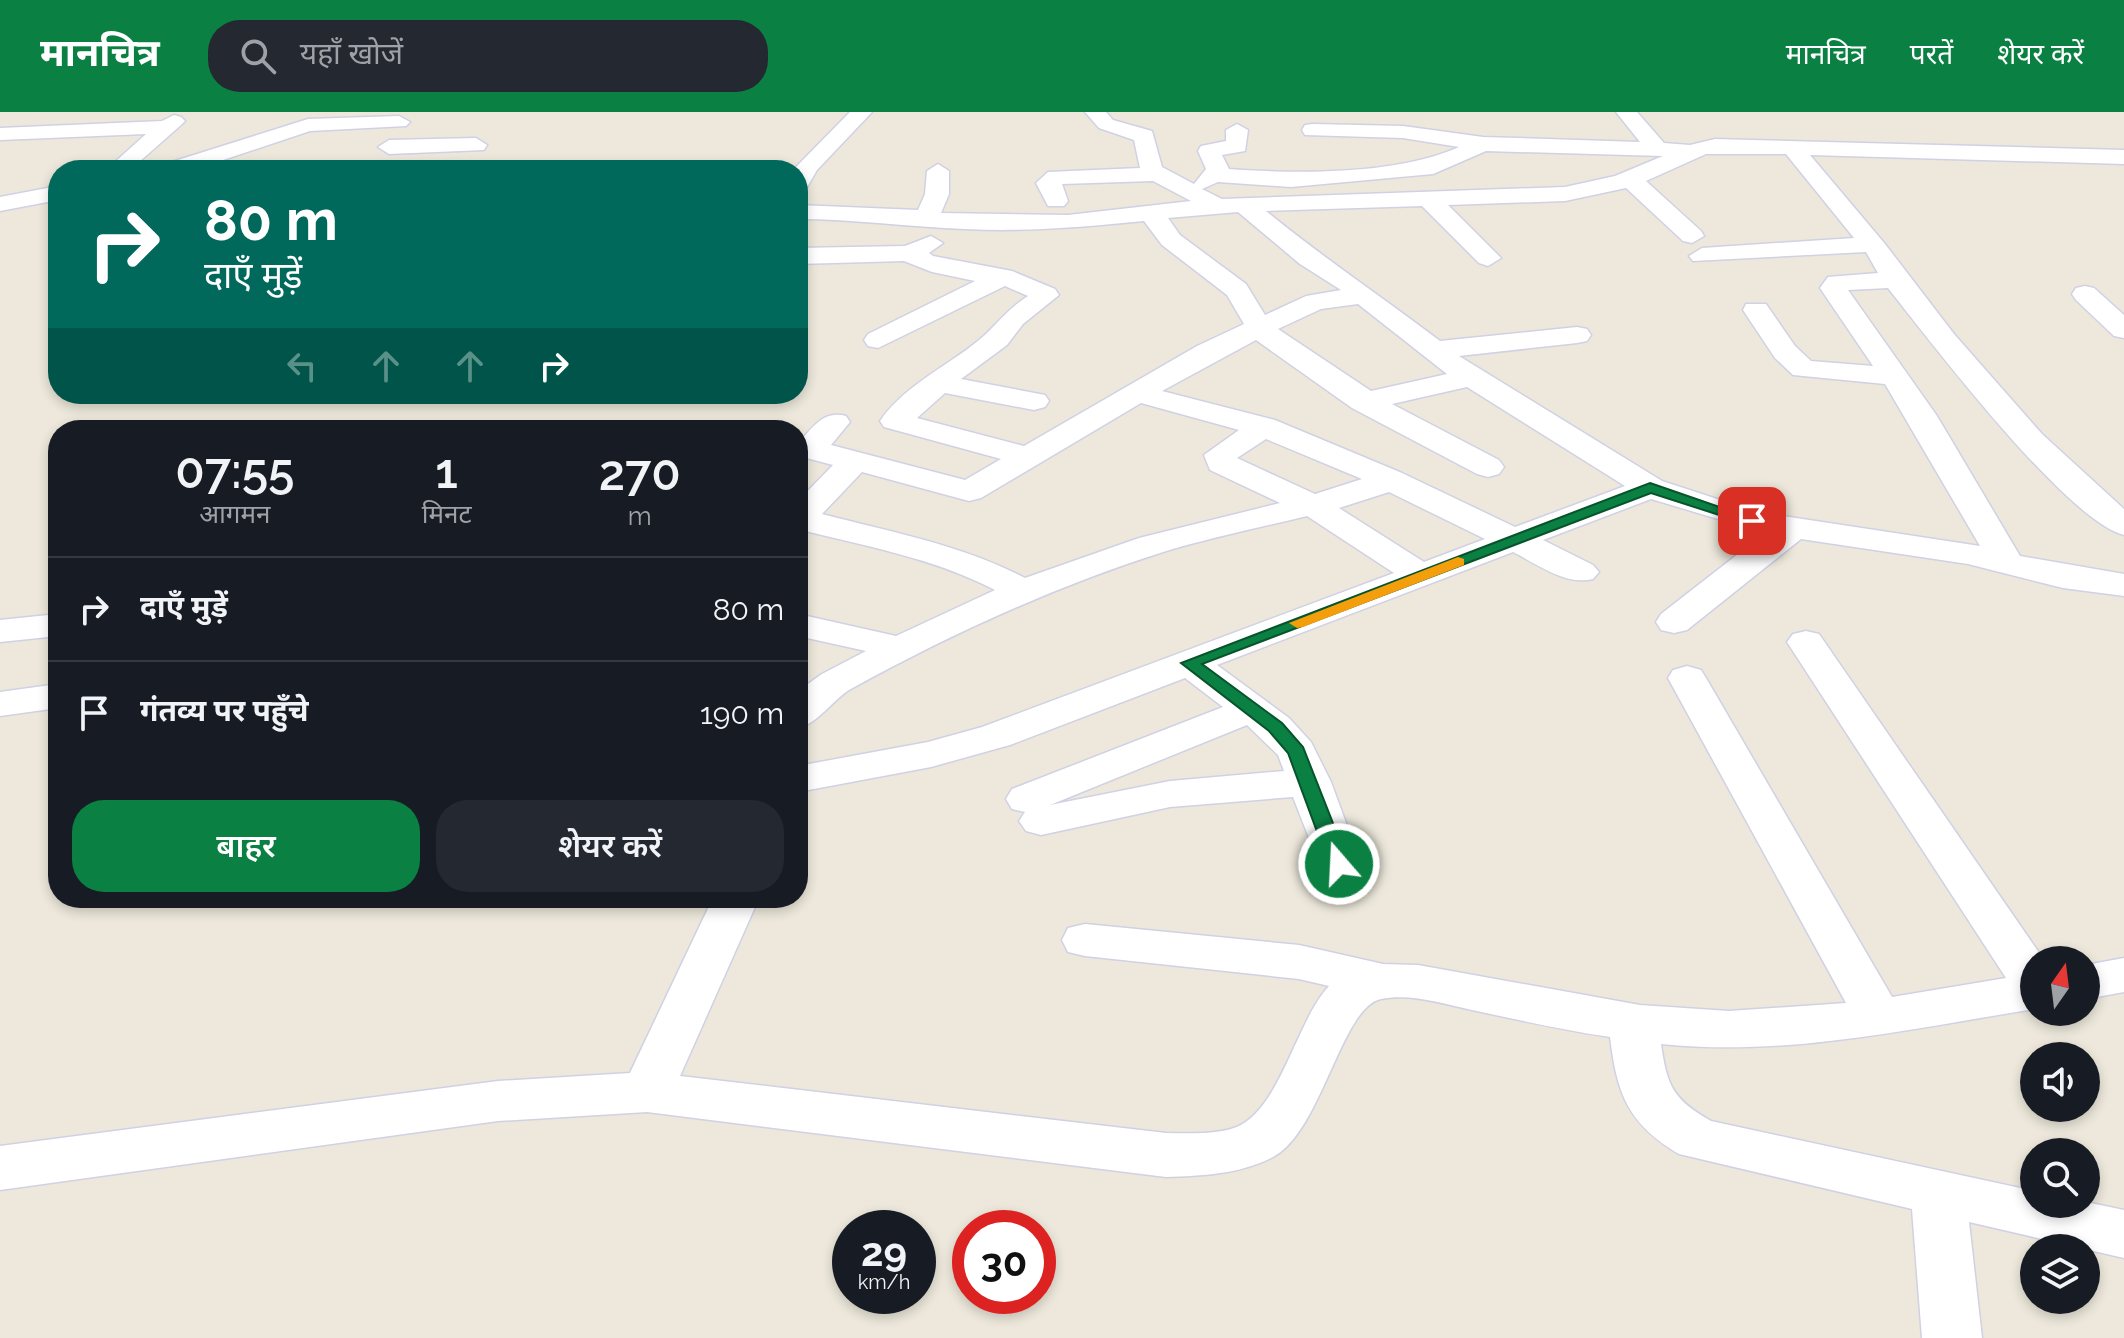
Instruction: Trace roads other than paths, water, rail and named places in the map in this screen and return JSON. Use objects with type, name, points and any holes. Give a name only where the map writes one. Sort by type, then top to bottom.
[{"type":"street","points":[[58,130],[83,112]]},
{"type":"street","points":[[128,160],[165,127],[188,112]]},
{"type":"street","points":[[808,166],[862,112]]},
{"type":"street","points":[[1095,112],[1106,124],[1144,136],[1155,174]]},
{"type":"street","points":[[1626,112],[1658,149]]},
{"type":"street","points":[[468,160],[485,121]]},
{"type":"street","points":[[201,160],[308,125],[399,122]]},
{"type":"street","points":[[0,134],[165,127]]},
{"type":"street","points":[[1186,192],[1214,175],[1218,170],[1209,151],[1237,146],[1237,130]]},
{"type":"street","points":[[1313,130],[1403,132],[1483,144],[1690,150],[1715,146],[2124,157]]},
{"type":"street","points":[[1214,175],[1291,180],[1433,167],[1483,144]]},
{"type":"street","points":[[389,147],[476,145]]},
{"type":"street","points":[[1792,148],[1871,244],[1896,280],[2031,441],[2088,497],[2124,525]]},
{"type":"street","points":[[808,212],[965,222],[1068,222],[1230,205],[1565,194],[1629,178],[1690,150]]},
{"type":"street","points":[[927,218],[937,194],[938,171]]},
{"type":"street","points":[[1056,201],[1048,183],[1056,177],[1155,174],[1186,192],[1230,205],[1363,295],[1471,377],[1650,488],[1752,521],[2006,562],[2063,577],[2124,585]]},
{"type":"street","points":[[1629,178],[1697,246],[1871,244]]},
{"type":"street","points":[[0,204],[48,195]]},
{"type":"street","points":[[1427,198],[1488,258]]},
{"type":"street","points":[[1154,212],[1158,226],[1171,240],[1208,265],[1237,290],[1261,330],[1363,402],[1488,467]]},
{"type":"street","points":[[808,256],[909,253],[965,222]]},
{"type":"street","points":[[909,253],[928,264],[1003,277],[1046,295],[1013,318],[997,339],[938,383],[895,421],[1026,456]]},
{"type":"street","points":[[878,340],[1003,277]]},
{"type":"street","points":[[1896,280],[1833,285],[1895,376],[2006,562]]},
{"type":"street","points":[[2085,294],[2124,330]]},
{"type":"street","points":[[835,422],[810,449],[969,491],[1207,352],[1261,330],[1315,302],[1363,295]]},
{"type":"street","points":[[965,297],[1013,318]]},
{"type":"street","points":[[1756,310],[1785,352],[1803,369],[1895,376]]},
{"type":"street","points":[[1433,350],[1577,335]]},
{"type":"street","points":[[1363,402],[1471,377]]},
{"type":"street","points":[[938,383],[1034,401]]},
{"type":"street","points":[[1137,393],[1264,427],[1391,480],[1581,572]]},
{"type":"street","points":[[1264,427],[1218,459],[1314,506],[1421,575]]},
{"type":"street","points":[[808,510],[855,461]]},
{"type":"street","points":[[808,706],[822,691],[900,648],[1025,592],[1153,544],[1314,506],[1391,480]]},
{"type":"street","points":[[808,777],[931,754],[996,736],[1650,488]]},
{"type":"street","points":[[2088,497],[2124,491]]},
{"type":"street","points":[[808,521],[978,567],[1025,592]]},
{"type":"street","points":[[1674,622],[1792,529]]},
{"type":"street","points":[[0,631],[48,626]]},
{"type":"street","points":[[808,627],[900,648]]},
{"type":"street","points":[[1806,642],[2020,961]]},
{"type":"street","points":[[1190,663],[1275,727],[1297,751],[1339,864]]},
{"type":"street","points":[[1687,678],[1878,1016]]},
{"type":"street","points":[[0,704],[48,697]]},
{"type":"street","points":[[1252,709],[1034,810],[1310,782]]},
{"type":"street","points":[[647,1092],[731,908]]},
{"type":"street","points":[[1085,940],[1299,962],[1382,981],[1418,982],[1633,1021],[1772,1029],[2020,993]]},
{"type":"street","points":[[2100,979],[2124,975]]},
{"type":"street","points":[[0,1168],[482,1103],[647,1092],[1166,1155],[1219,1153],[1259,1140],[1285,1112],[1341,1006],[1357,989],[1382,981]]},
{"type":"street","points":[[1633,1021],[1641,1078],[1650,1104],[1666,1123],[1698,1139],[2124,1234]]},
{"type":"street","points":[[1938,1192],[1952,1338]]}]
